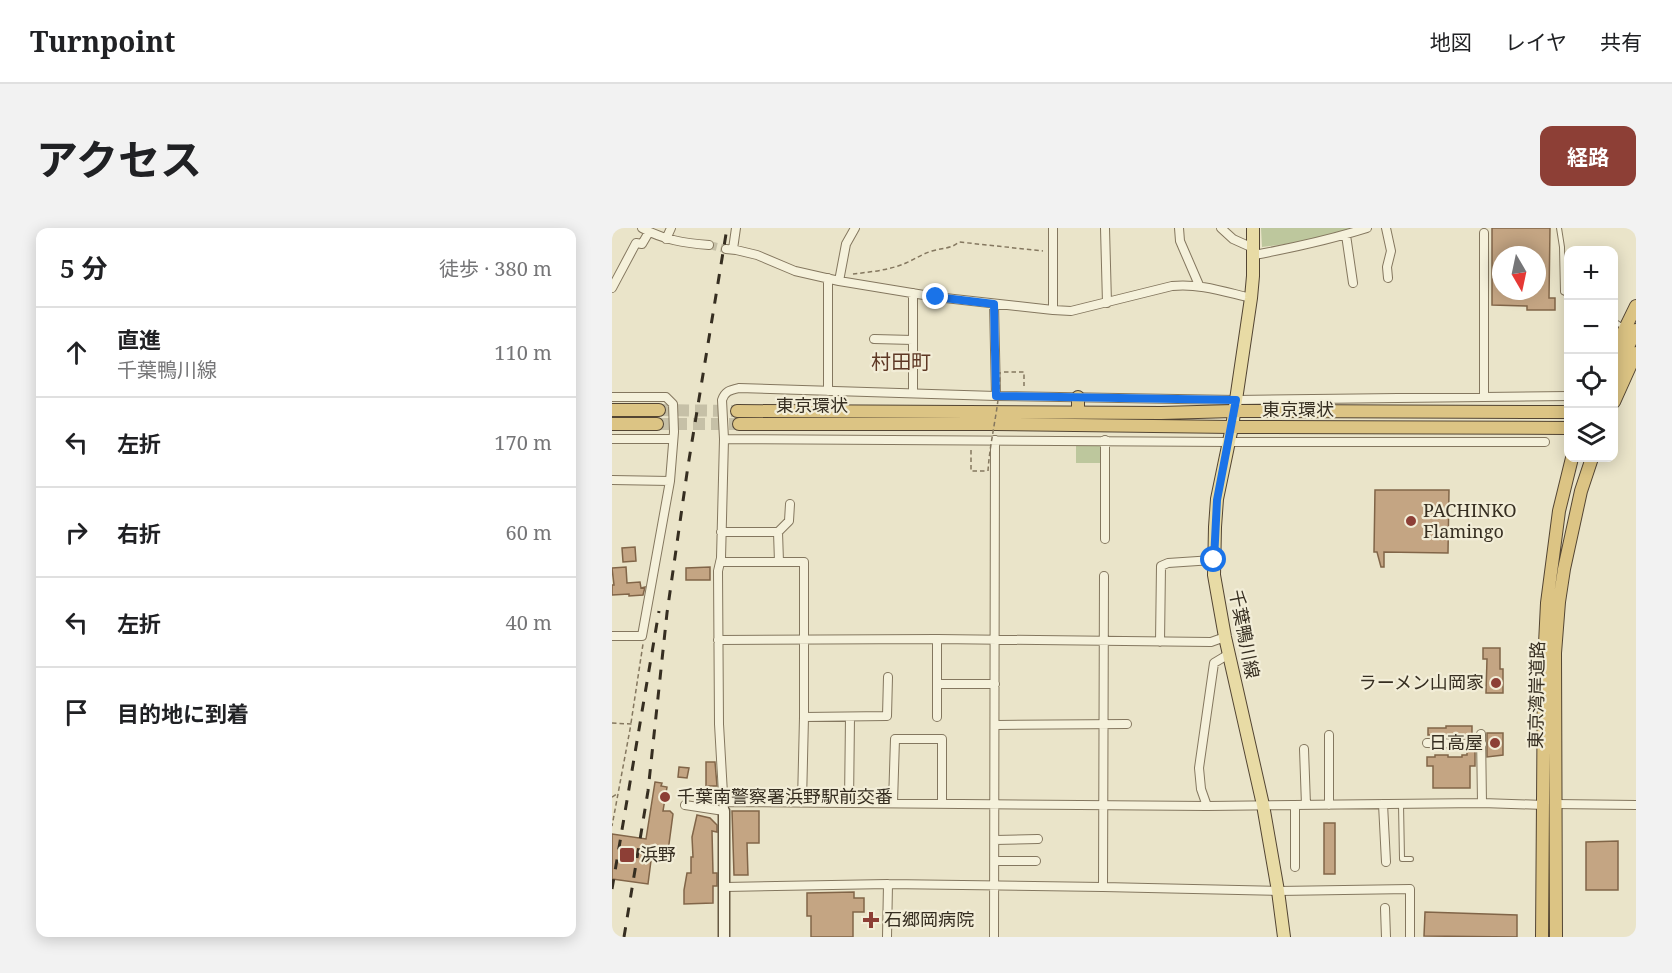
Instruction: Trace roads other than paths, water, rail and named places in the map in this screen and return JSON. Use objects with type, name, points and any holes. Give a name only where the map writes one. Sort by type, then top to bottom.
[{"type":"highway","points":[[1618,342],[1636,306]]},
{"type":"highway","points":[[1618,358],[1625,326]]},
{"type":"highway","points":[[1618,393],[1636,353]]},
{"type":"highway","points":[[1078,397],[1078,412]]},
{"type":"highway","name":"東京環状","points":[[737,411],[1161,413],[1235,405],[1446,412],[1564,411]]},
{"type":"highway","points":[[612,410],[659,410]]},
{"type":"highway","name":"東京環状","points":[[1446,412],[1498,419],[1564,419]]},
{"type":"highway","points":[[612,424],[657,424]]},
{"type":"highway","name":"東京環状","points":[[739,424],[1564,428]]},
{"type":"highway","name":"東京湾岸道路","points":[[1556,937],[1544,664],[1547,603],[1559,511],[1571,462]]},
{"type":"highway","name":"東京湾岸道路","points":[[1542,937],[1559,602],[1571,533],[1581,490],[1591,462]]},
{"type":"main road","name":"千葉鴨川線","points":[[1253,228],[1251,298],[1232,427],[1217,500],[1214,560],[1217,598],[1263,805],[1284,937]]},
{"type":"main road","points":[[724,807],[724,937]]},
{"type":"street","points":[[666,239],[671,228]]},
{"type":"street","points":[[736,228],[730,249],[757,255],[795,271],[913,293],[1071,311],[1186,284],[1251,298]]},
{"type":"street","points":[[840,281],[846,244],[855,228]]},
{"type":"street","points":[[1053,228],[1053,310]]},
{"type":"street","points":[[1105,228],[1107,303]]},
{"type":"street","points":[[1178,228],[1179,241],[1198,285]]},
{"type":"street","points":[[1221,228],[1253,251],[1304,246],[1367,228]]},
{"type":"street","points":[[1386,228],[1391,251],[1387,267],[1388,278]]},
{"type":"street","points":[[612,288],[636,243],[642,244],[646,230],[678,243],[709,245]]},
{"type":"street","points":[[1484,233],[1484,396]]},
{"type":"street","points":[[1346,235],[1353,283]]},
{"type":"street","points":[[828,278],[828,390]]},
{"type":"street","points":[[913,293],[913,393]]},
{"type":"street","points":[[994,304],[996,396]]},
{"type":"street","points":[[874,339],[913,340]]},
{"type":"street","points":[[724,807],[718,724],[718,571],[724,439],[722,400],[724,394],[730,390],[739,388],[1078,397],[1235,405],[1267,400],[1564,396]]},
{"type":"street","points":[[612,397],[666,397],[674,404],[670,481],[642,636],[612,636]]},
{"type":"street","points":[[612,439],[673,439]]},
{"type":"street","points":[[724,439],[1545,442]]},
{"type":"street","points":[[994,937],[995,440]]},
{"type":"street","points":[[1105,539],[1106,440]]},
{"type":"street","points":[[612,480],[670,481]]},
{"type":"street","points":[[721,532],[778,532],[789,521],[790,504]]},
{"type":"street","points":[[778,532],[779,562]]},
{"type":"street","points":[[1160,642],[1161,566],[1168,562],[1214,560]]},
{"type":"street","points":[[720,562],[804,562],[802,802]]},
{"type":"street","points":[[1103,887],[1104,576]]},
{"type":"street","points":[[718,640],[937,639],[1211,642],[1225,637]]},
{"type":"street","points":[[937,639],[938,717]]},
{"type":"street","points":[[1207,806],[1201,789],[1199,768],[1214,663],[1229,654]]},
{"type":"street","points":[[804,717],[887,716],[888,677]]},
{"type":"street","points":[[938,684],[995,684]]},
{"type":"street","points":[[849,803],[850,717]]},
{"type":"street","points":[[996,725],[1127,724]]},
{"type":"street","points":[[1481,734],[1482,803]]},
{"type":"street","points":[[1329,735],[1329,805]]},
{"type":"street","points":[[893,803],[895,739],[942,739],[942,804]]},
{"type":"street","points":[[1428,743],[1482,744]]},
{"type":"street","points":[[1304,749],[1305,805]]},
{"type":"street","points":[[685,805],[724,807],[802,802],[1207,806],[1482,803],[1636,805]]},
{"type":"street","points":[[1383,804],[1386,862]]},
{"type":"street","points":[[1295,805],[1295,867]]},
{"type":"street","points":[[995,840],[1038,839]]},
{"type":"street","points":[[995,861],[1036,861]]},
{"type":"street","points":[[725,887],[888,884],[1278,891],[1410,889],[1410,937]]},
{"type":"street","points":[[887,937],[888,884]]},
{"type":"street","points":[[1385,908],[1386,937]]},
{"type":"lane","points":[[1559,228],[1564,292]]},
{"type":"lane","points":[[1401,804],[1402,859],[1411,859]]},
{"type":"tunnel","points":[[709,245],[726,249]]},
{"type":"tunnel","points":[[659,410],[737,411]]},
{"type":"tunnel","points":[[657,424],[739,424]]},
{"type":"railway","points":[[624,937],[648,791],[667,613],[688,466],[727,228]]},
{"type":"railway","points":[[612,889],[659,611]]},
{"type":"place","name":"PACHINKO Flamingo","points":[[1411,521]]},
{"type":"place","name":"ラーメン山岡家","points":[[1496,683]]},
{"type":"place","name":"日高屋","points":[[1495,743]]},
{"type":"place","name":"千葉南警察署浜野駅前交番","points":[[665,797]]},
{"type":"place","name":"浜野","points":[[627,855]]},
{"type":"place","name":"石郷岡病院","points":[[871,920]]},
{"type":"district","name":"村田町","points":[[901,362]]}]
